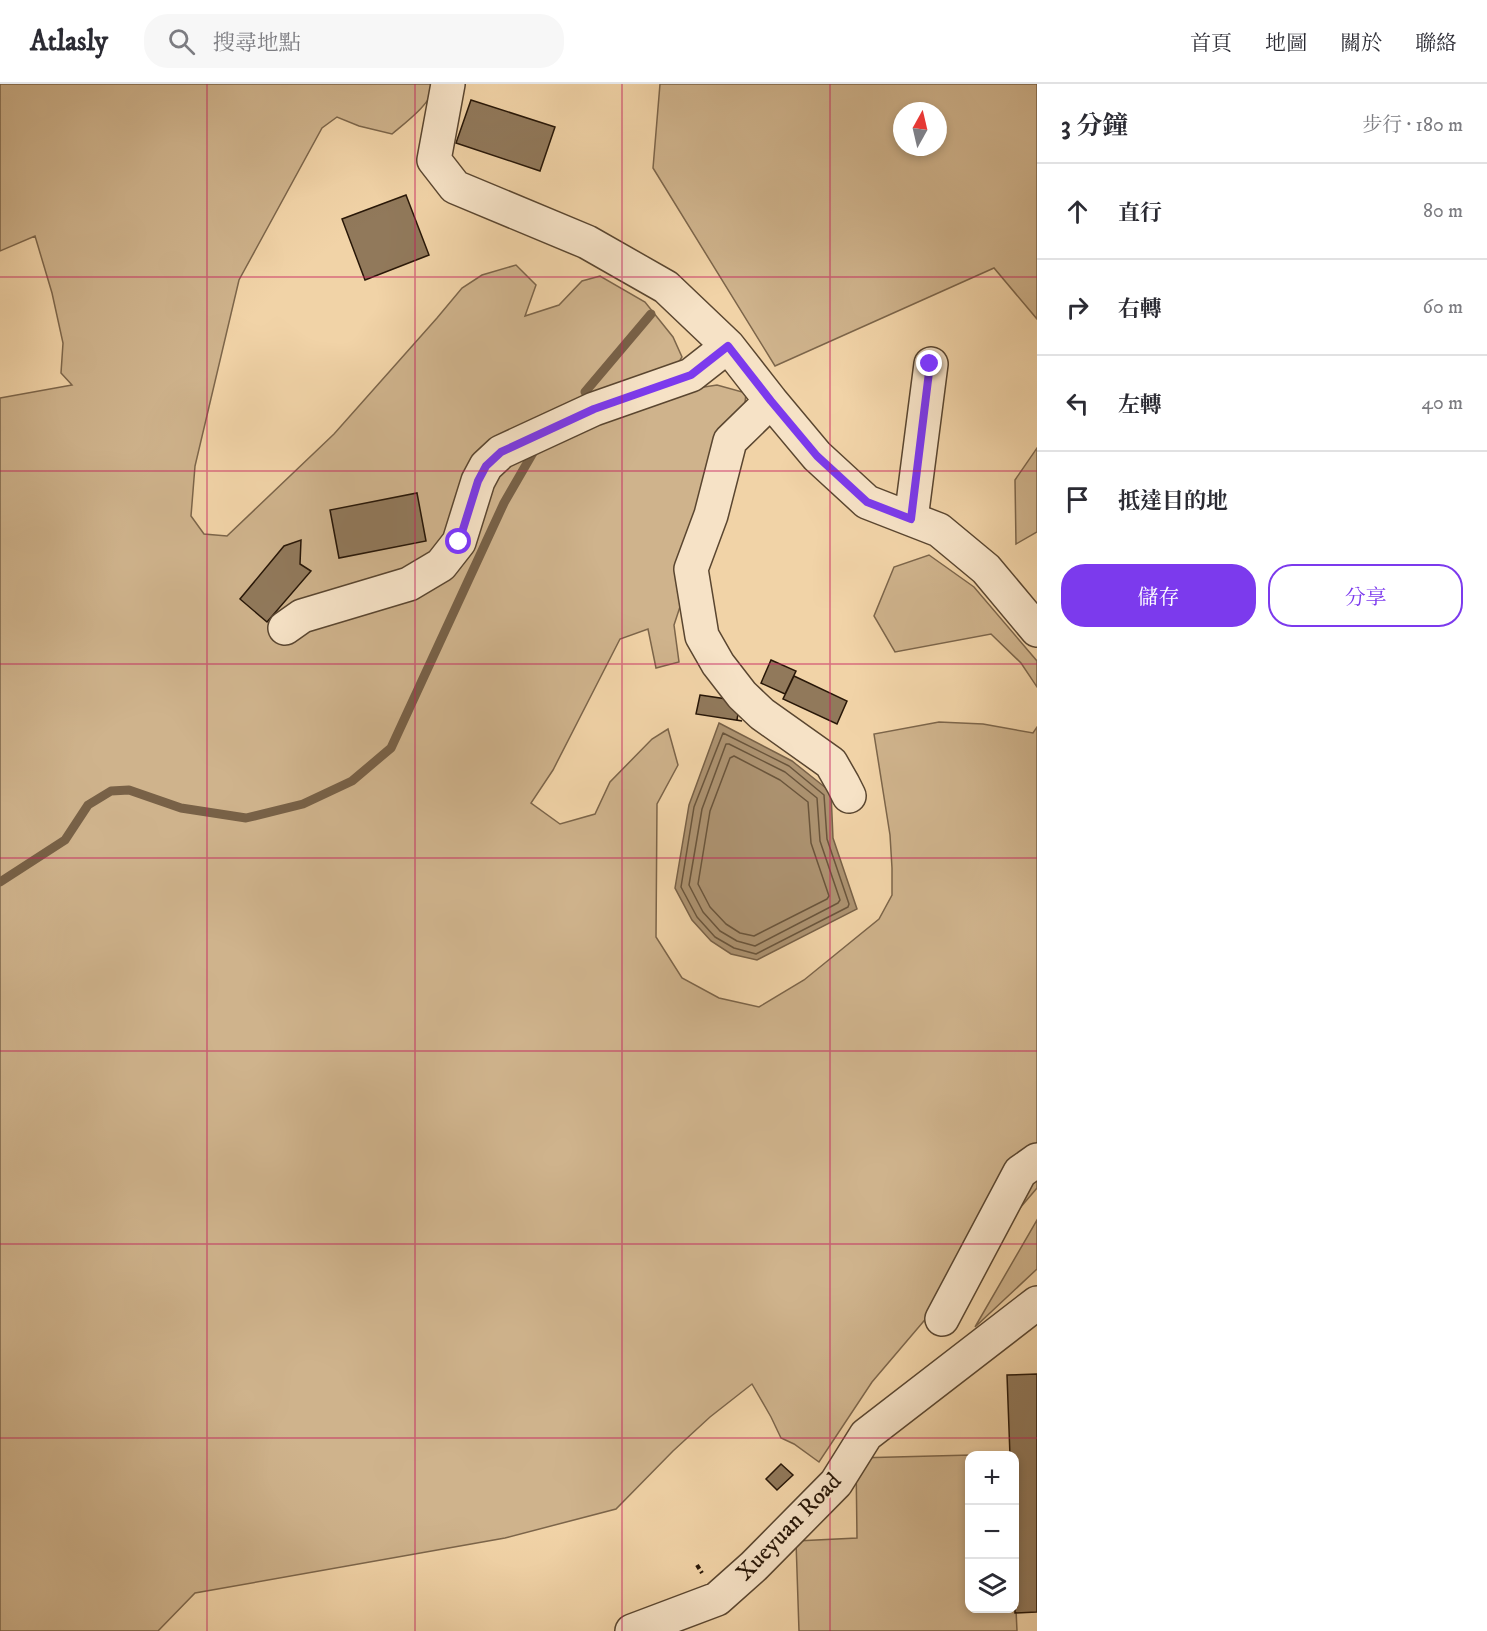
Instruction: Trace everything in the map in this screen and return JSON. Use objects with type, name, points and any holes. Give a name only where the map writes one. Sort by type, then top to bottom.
[{"type":"street","points":[[448,84],[434,160],[455,187],[587,242],[666,287],[728,346],[817,456],[867,502],[939,530],[986,568],[1037,630]]},
{"type":"street","points":[[285,628],[302,616],[409,584],[441,565],[459,542],[478,481],[486,466],[501,452],[594,409],[691,375],[728,346]]},
{"type":"street","points":[[911,519],[930,364]]},
{"type":"street","points":[[771,401],[730,441],[711,515],[691,569],[702,636],[718,664],[742,695],[762,714],[831,763],[849,796]]},
{"type":"street","points":[[942,1318],[1020,1172],[1037,1160]]},
{"type":"street","name":"Xueyuan Road","points":[[632,1631],[688,1622],[717,1599],[754,1566],[836,1483],[866,1435],[1037,1303]]},
{"type":"shaded area","points":[[0,84],[437,84],[424,106],[392,134],[359,126],[337,117],[322,128],[239,280],[195,466],[191,516],[204,534],[227,536],[334,434],[462,288],[482,275],[516,265],[536,285],[525,316],[559,305],[582,281],[600,276],[645,302],[673,337],[682,357],[671,375],[639,397],[717,385],[746,393],[744,412],[674,625],[679,662],[656,668],[648,629],[620,639],[553,770],[531,803],[560,824],[595,814],[610,782],[652,739],[668,729],[678,765],[657,804],[656,937],[682,978],[719,998],[759,1007],[804,980],[879,919],[892,895],[892,868],[890,835],[874,734],[939,722],[983,724],[1033,733],[1037,727],[1037,1188],[872,1382],[819,1462],[794,1444],[781,1438],[752,1384],[710,1417],[673,1451],[616,1509],[505,1538],[195,1593],[158,1631],[0,1631],[0,398],[72,385],[61,373],[63,343],[52,293],[35,236],[0,251]]},
{"type":"shaded area","points":[[660,84],[1037,84],[1037,319],[994,268],[775,366],[653,168]]},
{"type":"shaded area","points":[[1037,448],[1037,532],[1016,544],[1015,480]]},
{"type":"shaded area","points":[[929,555],[974,587],[1037,661],[1037,687],[1021,663],[991,634],[895,652],[874,616],[894,567]]},
{"type":"shaded area","points":[[1037,1220],[1037,1269],[975,1327]]},
{"type":"shaded area","points":[[965,1455],[965,1613],[1016,1613],[1017,1631],[799,1631],[796,1541],[857,1538],[856,1458]]},
{"type":"water","points":[[719,723],[792,761],[831,792],[833,838],[857,909],[757,960],[731,954],[711,941],[692,920],[675,888],[689,805]]},
{"type":"building","points":[[471,100],[555,127],[540,171],[456,143]]},
{"type":"building","points":[[406,195],[429,255],[365,280],[342,219]]},
{"type":"building","points":[[417,493],[426,541],[339,558],[330,510]]},
{"type":"building","points":[[301,540],[300,564],[311,571],[267,622],[240,599],[284,546]]},
{"type":"building","points":[[771,660],[796,671],[785,694],[761,683]]},
{"type":"building","points":[[794,676],[847,701],[837,724],[783,699]]},
{"type":"building","points":[[700,695],[740,701],[737,720],[742,721],[696,714]]},
{"type":"building","points":[[1037,1374],[1037,1612],[1019,1613],[1019,1451],[1010,1451],[1007,1375]]},
{"type":"building","points":[[781,1464],[793,1475],[777,1490],[766,1479]]},
{"type":"waterway","points":[[585,392],[651,314]]},
{"type":"waterway","points":[[0,882],[65,840],[88,805],[111,791],[129,790],[181,808],[246,818],[303,804],[352,781],[391,748],[504,503],[534,451]]},
{"type":"route","points":[[459,542],[478,481],[486,466],[501,452],[594,409],[691,375],[728,346],[817,456],[867,502],[911,519],[930,364]]}]
